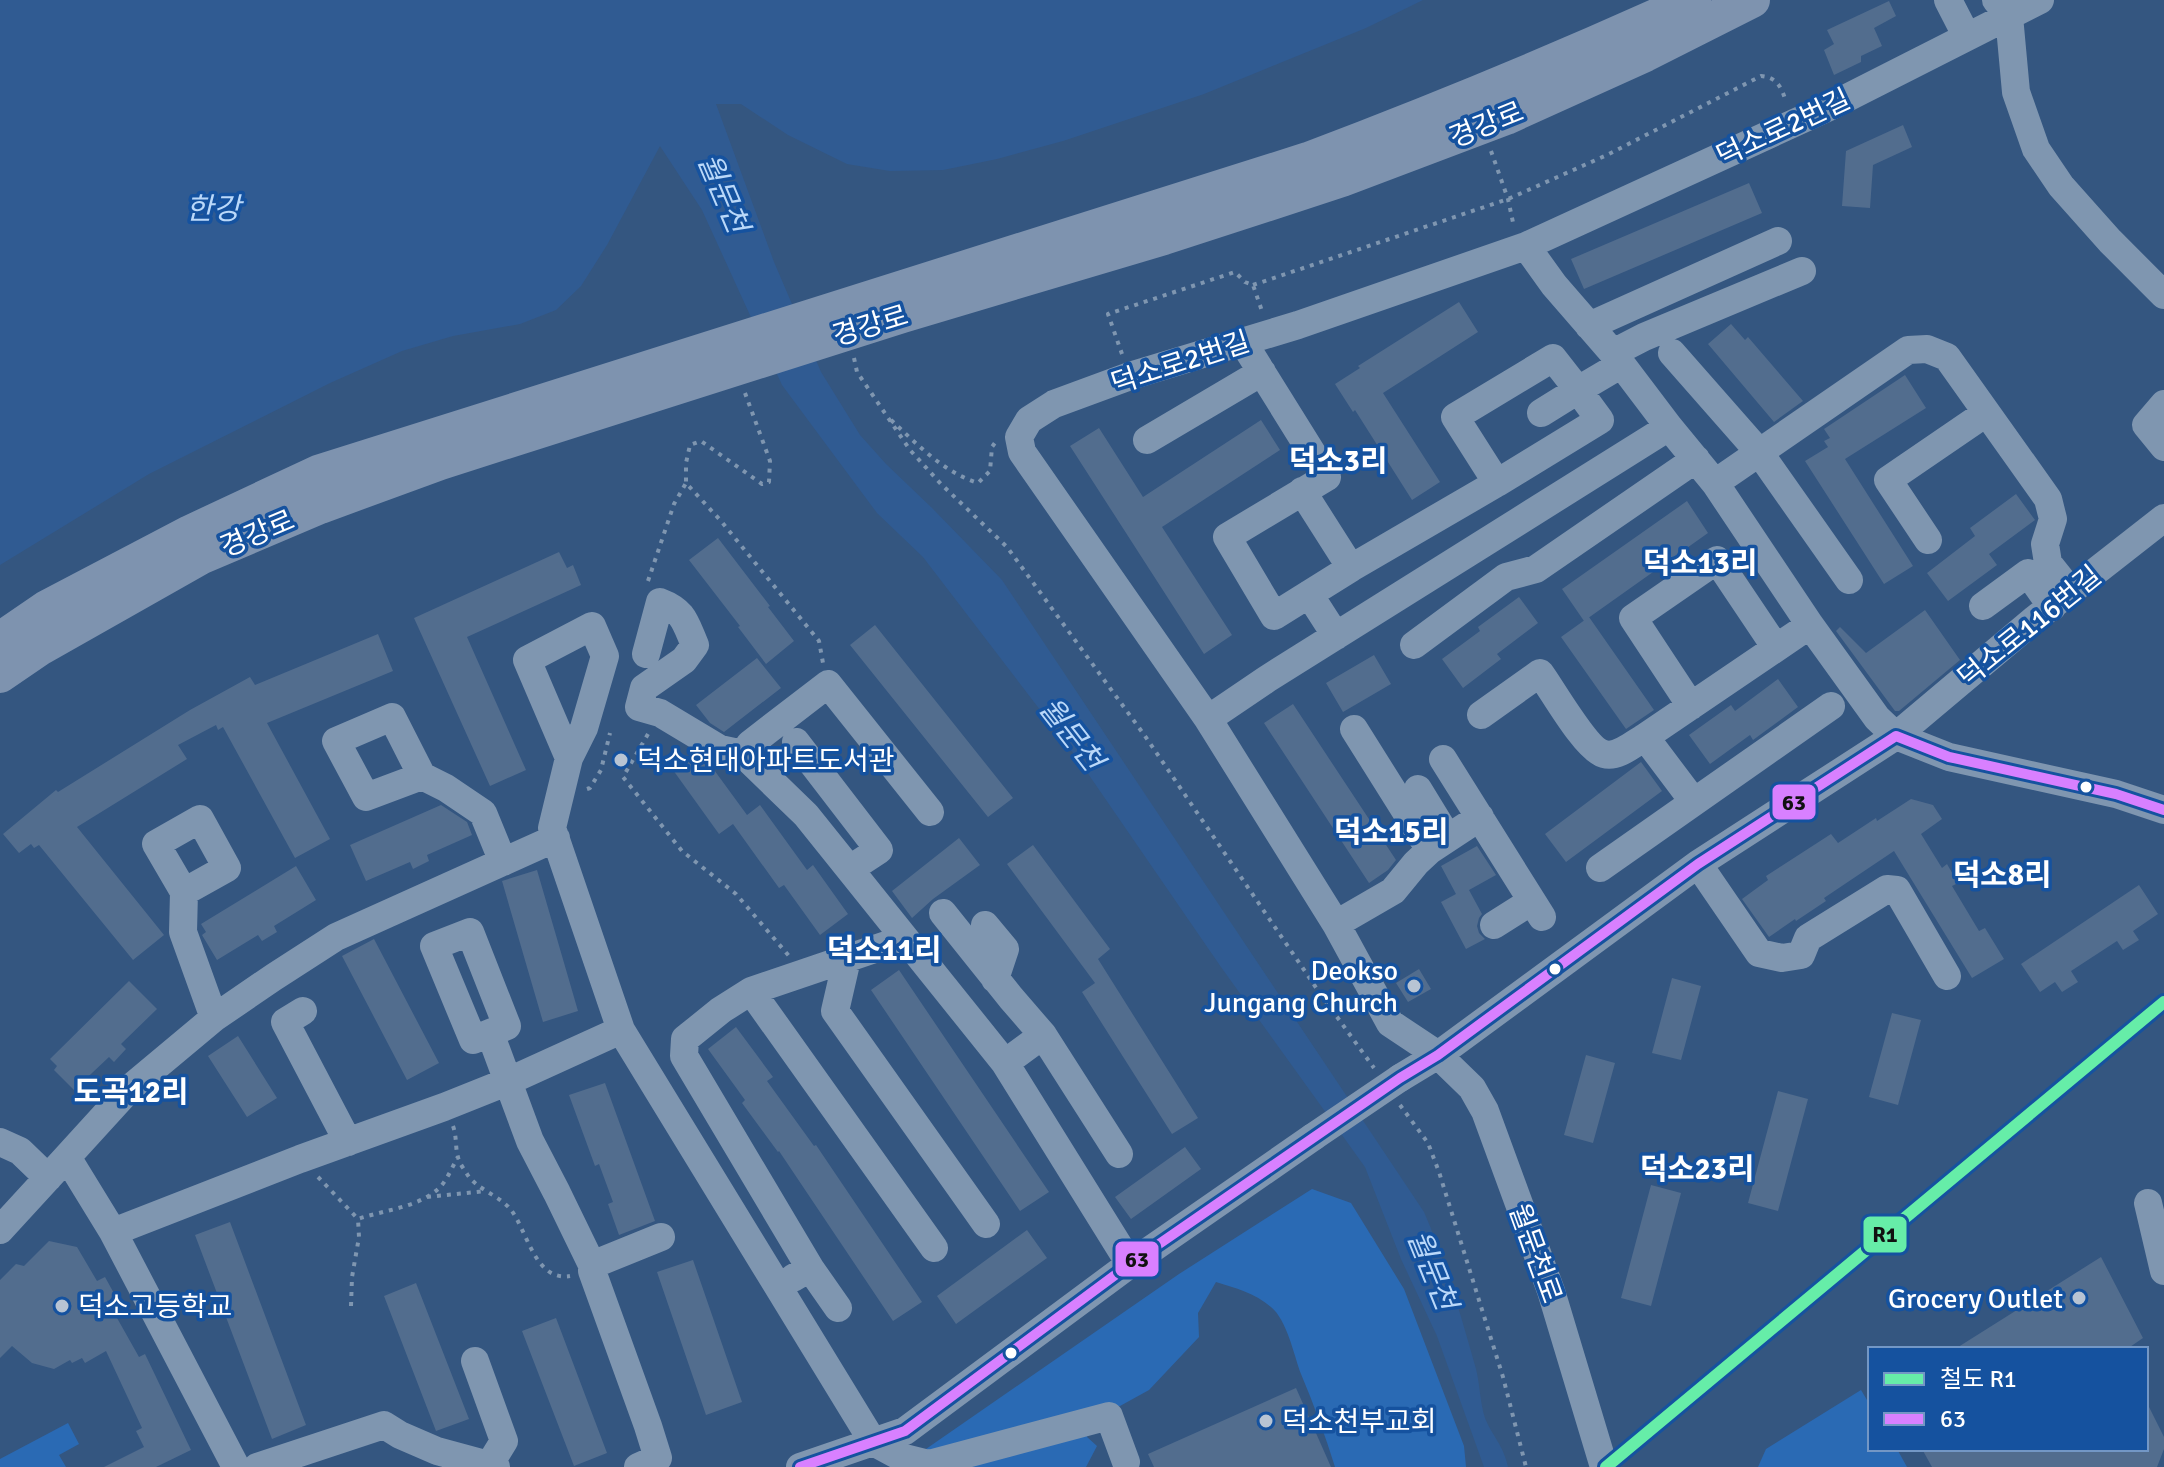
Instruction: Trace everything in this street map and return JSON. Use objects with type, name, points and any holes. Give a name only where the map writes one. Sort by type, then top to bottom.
[{"type":"main road","name":"경강로","points":[[0,640],[47,608],[190,533],[318,473],[1308,160],[1451,105],[1693,0]]},
{"type":"main road","name":"경강로","points":[[0,675],[41,647],[200,557],[320,506],[455,457],[1342,179],[1506,117],[1645,54],[1752,0]]},
{"type":"street","name":"덕소로2번길","points":[[1019,437],[1029,420],[1054,404],[1130,376],[1298,325],[1522,247],[1829,107],[1967,37],[2002,8],[2040,0]]},
{"type":"street","points":[[1935,1],[1967,37]]},
{"type":"street","points":[[2002,8],[2016,92],[2036,149],[2061,186],[2164,295]]},
{"type":"street","points":[[1589,326],[1778,241]]},
{"type":"street","points":[[1522,247],[1617,358],[1715,483],[1810,625],[1877,718],[1896,736],[1949,757],[2130,798],[2164,802]]},
{"type":"street","points":[[1541,413],[1578,390],[1644,337],[1802,271]]},
{"type":"street","points":[[1256,337],[1262,372],[1327,477],[1227,537],[1274,616],[1351,568],[1497,483],[1600,420],[1553,358],[1455,417],[1497,483]]},
{"type":"street","points":[[1715,483],[1908,350],[1927,349],[1947,357],[2048,499],[2053,519],[2045,544],[2048,563],[2061,599]]},
{"type":"street","points":[[1672,353],[1759,452],[1849,580]]},
{"type":"street","points":[[1147,440],[1262,372]]},
{"type":"street","points":[[2164,404],[2146,425],[2164,447]]},
{"type":"street","points":[[1928,540],[1888,480],[1986,413]]},
{"type":"street","points":[[1208,719],[1669,427]]},
{"type":"street","points":[[1019,437],[1022,452],[1208,719],[1336,924],[1390,1023],[1438,1055]]},
{"type":"street","points":[[1414,645],[1506,577],[1536,569],[1696,459]]},
{"type":"street","points":[[1302,491],[1351,568]]},
{"type":"street","name":"덕소로116번길","points":[[800,1467],[905,1431],[1130,1264],[1313,1137],[1394,1087],[1698,864],[1896,736],[2164,518]]},
{"type":"street","points":[[1691,706],[1633,618],[1717,560],[1776,648]]},
{"type":"street","points":[[1983,606],[2028,573],[2061,599]]},
{"type":"street","points":[[1309,594],[1336,636]]},
{"type":"street","points":[[646,654],[660,602],[676,608],[695,645],[684,660],[644,688],[639,707],[660,713],[720,749],[743,754],[806,815],[1005,1063],[1130,1264]]},
{"type":"street","points":[[1481,715],[1540,673],[1588,744],[1603,754],[1621,752],[1810,625]]},
{"type":"street","points":[[743,754],[750,744],[828,684],[930,812]]},
{"type":"street","points":[[1600,868],[1831,706]]},
{"type":"street","points":[[1354,729],[1439,844]]},
{"type":"street","points":[[1645,737],[1694,802]]},
{"type":"street","points":[[796,742],[879,850],[850,869]]},
{"type":"street","points":[[569,758],[552,828],[621,1030],[873,1442],[901,1457],[929,1464],[1109,1416],[1126,1462]]},
{"type":"street","points":[[1443,759],[1537,909],[1494,925]]},
{"type":"street","points":[[422,776],[483,813],[503,862]]},
{"type":"street","points":[[1418,789],[1439,844]]},
{"type":"street","points":[[2130,798],[2164,810]]},
{"type":"street","points":[[1336,924],[1393,891],[1416,863],[1480,817]]},
{"type":"street","points":[[0,1230],[129,1089],[214,1018],[336,937],[556,838]]},
{"type":"street","points":[[1698,864],[1759,953],[1782,958],[1801,955],[1808,938],[1887,889],[1897,890],[1947,976]]},
{"type":"street","points":[[184,892],[183,932],[214,1018]]},
{"type":"street","points":[[943,913],[1043,1035],[1119,1154]]},
{"type":"street","points":[[985,925],[1005,949],[995,979]]},
{"type":"street","points":[[838,1308],[810,1268],[684,1056],[685,1039],[751,991],[904,939]]},
{"type":"street","points":[[847,959],[835,1011],[986,1224]]},
{"type":"street","points":[[751,991],[934,1248]]},
{"type":"street","points":[[303,1011],[285,1022],[348,1142]]},
{"type":"street","points":[[113,1232],[444,1107],[621,1030]]},
{"type":"street","points":[[490,1033],[530,1141],[592,1268],[648,1426],[658,1458],[638,1467]]},
{"type":"street","points":[[1005,1063],[1043,1035]]},
{"type":"street","name":"월문천로","points":[[1438,1055],[1472,1088],[1485,1111],[1551,1291],[1604,1467]]},
{"type":"street","points":[[0,1142],[58,1168],[113,1232],[236,1467]]},
{"type":"street","points":[[2148,1203],[2164,1271]]},
{"type":"street","points":[[592,1268],[661,1237]]},
{"type":"street","points":[[779,1286],[810,1268]]},
{"type":"street","points":[[257,1467],[384,1425],[437,1451],[493,1466],[504,1441],[475,1361]]},
{"type":"path","points":[[1130,376],[1108,314],[1235,272],[1253,285],[1508,199],[1607,155],[1761,76],[1769,76],[1778,82],[1786,104]]},
{"type":"path","points":[[1487,140],[1522,247]]},
{"type":"path","points":[[1253,285],[1256,337]]},
{"type":"path","points":[[854,357],[857,372],[910,450],[1007,547],[1145,736],[1319,992],[1394,1087],[1428,1143],[1503,1377],[1526,1467]]},
{"type":"path","points":[[744,388],[770,461],[769,482],[762,484],[701,441],[690,445],[686,483],[819,641],[828,684]]},
{"type":"path","points":[[883,413],[928,455],[961,478],[978,483],[990,471],[992,447],[997,439],[1019,437]]},
{"type":"path","points":[[660,713],[623,777],[682,851],[736,894],[803,974]]},
{"type":"path","points":[[444,1107],[456,1135],[458,1157],[469,1178],[510,1209],[534,1256],[546,1269],[564,1277],[592,1268]]},
{"type":"path","points":[[358,1219],[397,1209],[440,1189],[458,1157]]},
{"type":"path","points":[[300,1159],[358,1219],[359,1237],[351,1306]]},
{"type":"path","points":[[425,1198],[488,1191]]},
{"type":"shaded area","points":[[1312,1189],[1351,1203],[1404,1289],[1464,1446],[1466,1467],[1335,1467],[1289,1338],[1277,1313],[1258,1298],[1216,1282],[1198,1313],[1199,1337],[1149,1390],[1120,1406],[1092,1408],[1087,1437],[1097,1446],[1086,1467],[900,1467],[1179,1274]]},
{"type":"shaded area","points":[[1861,1390],[1868,1402],[1868,1451],[1898,1451],[1907,1467],[1758,1467],[1766,1449]]},
{"type":"shaded area","points":[[68,1423],[79,1444],[59,1455],[66,1467],[0,1467],[0,1459]]},
{"type":"water","name":"한강","points":[[0,0],[1423,0],[1366,28],[1204,94],[1063,141],[943,170],[890,171],[847,164],[788,135],[741,104],[716,104],[774,262],[821,372],[860,435],[1002,580],[1424,1212],[1465,1329],[1485,1418],[1508,1467],[1484,1467],[1437,1336],[1401,1259],[1365,1167],[1221,967],[1080,762],[923,557],[877,513],[782,385],[702,210],[660,146],[607,245],[581,286],[556,310],[520,324],[453,336],[402,351],[330,383],[149,474],[0,565]]},
{"type":"building","points":[[1889,1],[1896,16],[1874,28],[1882,46],[1861,56],[1861,62],[1834,75],[1824,50],[1834,44],[1827,30]]},
{"type":"building","points":[[1903,125],[1912,147],[1873,165],[1870,208],[1842,206],[1846,151]]},
{"type":"building","points":[[1749,183],[1762,213],[1584,289],[1571,259]]},
{"type":"building","points":[[1459,302],[1478,332],[1383,393],[1440,482],[1412,500],[1335,384]]},
{"type":"building","points":[[1731,324],[1745,340],[1748,337],[1803,401],[1774,422],[1708,344]]},
{"type":"building","points":[[1905,375],[1926,408],[1845,459],[1913,566],[1884,584],[1805,461],[1828,447],[1824,441],[1830,438],[1824,429]]},
{"type":"building","points":[[1261,420],[1280,450],[1162,527],[1232,635],[1204,654],[1070,446],[1099,428],[1143,497]]},
{"type":"building","points":[[2016,494],[2035,520],[1989,554],[1997,565],[1948,601],[1927,573],[1975,536],[1970,528]]},
{"type":"building","points":[[1687,501],[1708,533],[1584,621],[1562,589]]},
{"type":"building","points":[[718,538],[794,641],[766,664],[689,560]]},
{"type":"building","points":[[559,552],[567,568],[573,565],[581,585],[467,637],[526,770],[490,786],[414,618]]},
{"type":"building","points":[[1519,597],[1538,623],[1497,654],[1501,659],[1463,688],[1442,659]]},
{"type":"building","points":[[1925,610],[1960,660],[1899,711],[1895,711],[1836,631],[1840,627],[1866,653]]},
{"type":"building","points":[[1589,617],[1654,710],[1626,729],[1561,637]]},
{"type":"building","points":[[875,625],[1013,798],[988,817],[850,645]]},
{"type":"building","points":[[378,634],[393,671],[267,723],[330,839],[295,858],[223,727],[218,730],[216,725],[178,745],[187,759],[77,827],[164,935],[133,960],[39,845],[34,848],[31,844],[19,853],[3,834],[56,790],[58,792],[190,710],[250,677],[255,685]]},
{"type":"building","points":[[1374,655],[1391,684],[1343,712],[1326,683]]},
{"type":"building","points":[[757,658],[781,688],[724,732],[710,723],[696,705]]},
{"type":"building","points":[[1778,679],[1798,707],[1753,740],[1750,735],[1710,764],[1689,735],[1731,705],[1735,711]]},
{"type":"building","points":[[1293,704],[1396,860],[1388,870],[1369,883],[1264,723]]},
{"type":"building","points":[[696,754],[709,763],[747,815],[760,805],[807,870],[813,865],[848,914],[820,935],[784,885],[779,888],[733,824],[719,834],[673,770]]},
{"type":"building","points":[[1641,762],[1662,791],[1566,862],[1545,834]]},
{"type":"building","points":[[1911,799],[1933,805],[1942,819],[1921,834],[1942,868],[1947,864],[1958,883],[1952,886],[1979,931],[1985,928],[2004,959],[1972,978],[1894,851],[1824,898],[1826,901],[1769,937],[1742,899],[1768,880],[1766,876],[1831,834],[1838,843]]},
{"type":"building","points":[[441,805],[467,822],[472,835],[427,855],[429,861],[413,869],[410,862],[366,881],[350,845]]},
{"type":"building","points":[[959,838],[980,865],[912,918],[892,891]]},
{"type":"building","points":[[1033,845],[1110,949],[1098,959],[1198,1118],[1172,1134],[1082,992],[1095,983],[1007,864]]},
{"type":"building","points":[[1477,846],[1496,875],[1469,890],[1482,914],[1477,926],[1485,939],[1466,949],[1441,902],[1456,894],[1441,866]]},
{"type":"building","points":[[296,866],[316,900],[274,926],[277,932],[262,941],[258,935],[217,960],[202,935],[206,932],[201,924]]},
{"type":"building","points":[[537,870],[578,1011],[543,1022],[502,881]]},
{"type":"building","points":[[2139,885],[2158,914],[2133,931],[2139,940],[2123,950],[2117,941],[2071,971],[2078,982],[2062,992],[2055,982],[2040,992],[2021,964]]},
{"type":"building","points":[[374,939],[439,1063],[407,1080],[342,956]]},
{"type":"building","name":"Deokso Jungang Church","points":[[1419,969],[1431,989],[1408,1002],[1396,983]]},
{"type":"building","points":[[899,970],[1049,1192],[1020,1211],[871,990]]},
{"type":"building","points":[[1672,978],[1701,986],[1681,1060],[1652,1053]]},
{"type":"building","points":[[129,981],[157,1009],[121,1044],[126,1049],[114,1062],[109,1057],[74,1090],[54,1070],[57,1066],[50,1059]]},
{"type":"building","points":[[1892,1013],[1921,1020],[1898,1105],[1869,1097]]},
{"type":"building","points":[[736,1027],[773,1077],[767,1081],[816,1145],[922,1302],[893,1321],[708,1049]]},
{"type":"building","points":[[238,1036],[277,1098],[247,1117],[208,1056]]},
{"type":"building","points":[[1586,1055],[1615,1063],[1593,1143],[1564,1135]]},
{"type":"building","points":[[605,1083],[655,1221],[619,1235],[608,1204],[613,1202],[599,1164],[595,1166],[569,1095]]},
{"type":"building","points":[[1778,1091],[1808,1099],[1778,1211],[1748,1203]]},
{"type":"building","points":[[1185,1147],[1201,1169],[1131,1219],[1115,1197]]},
{"type":"building","points":[[1651,1185],[1681,1193],[1651,1306],[1621,1298]]},
{"type":"building","points":[[230,1222],[306,1425],[272,1439],[195,1235]]},
{"type":"building","points":[[1027,1230],[1047,1258],[956,1324],[937,1296]]},
{"type":"building","points":[[49,1241],[77,1247],[97,1281],[105,1277],[116,1297],[108,1302],[139,1357],[145,1354],[191,1450],[156,1467],[104,1467],[144,1447],[136,1431],[142,1428],[106,1351],[85,1363],[82,1358],[72,1363],[70,1360],[54,1369],[32,1363],[12,1346],[0,1358],[0,1280],[16,1264],[24,1266]]},
{"type":"building","name":"Grocery Outlet","points":[[2101,1257],[2143,1338],[2130,1347],[1958,1347]]},
{"type":"building","points":[[693,1260],[742,1402],[706,1415],[657,1272]]},
{"type":"building","points":[[416,1283],[469,1419],[436,1431],[384,1296]]},
{"type":"building","points":[[556,1318],[607,1453],[574,1466],[522,1331]]},
{"type":"building","name":"덕소천부교회","points":[[1296,1388],[1331,1467],[1154,1467],[1148,1454]]},
{"type":"building","points":[[2148,1405],[2164,1437],[2164,1449],[2157,1467],[1932,1467],[1923,1451],[2148,1451]]},
{"type":"rail line","name":"R1","points":[[1606,1467],[2164,1002]]},
{"type":"transit line","name":"63","points":[[800,1467],[905,1431],[1130,1264],[1438,1055],[1698,864],[1896,736],[1949,757],[2116,794],[2164,810]]},
{"type":"place","name":"덕소현대아파트도서관","points":[[621,760]]},
{"type":"place","name":"Deokso Jungang Church","points":[[1414,986]]},
{"type":"place","name":"Grocery Outlet","points":[[2079,1298]]},
{"type":"place","name":"덕소고등학교","points":[[62,1306]]},
{"type":"place","name":"덕소천부교회","points":[[1266,1421]]},
{"type":"district","name":"덕소3리","points":[[1338,461]]},
{"type":"district","name":"덕소13리","points":[[1700,563]]},
{"type":"district","name":"덕소15리","points":[[1391,832]]},
{"type":"district","name":"덕소8리","points":[[2002,875]]},
{"type":"district","name":"덕소11리","points":[[884,950]]},
{"type":"district","name":"도곡12리","points":[[131,1092]]},
{"type":"district","name":"덕소23리","points":[[1697,1169]]},
{"type":"water label","name":"월문천","points":[[723,193]]},
{"type":"water label","name":"월문천","points":[[1071,734]]},
{"type":"water label","name":"월문천","points":[[1432,1270]]}]
